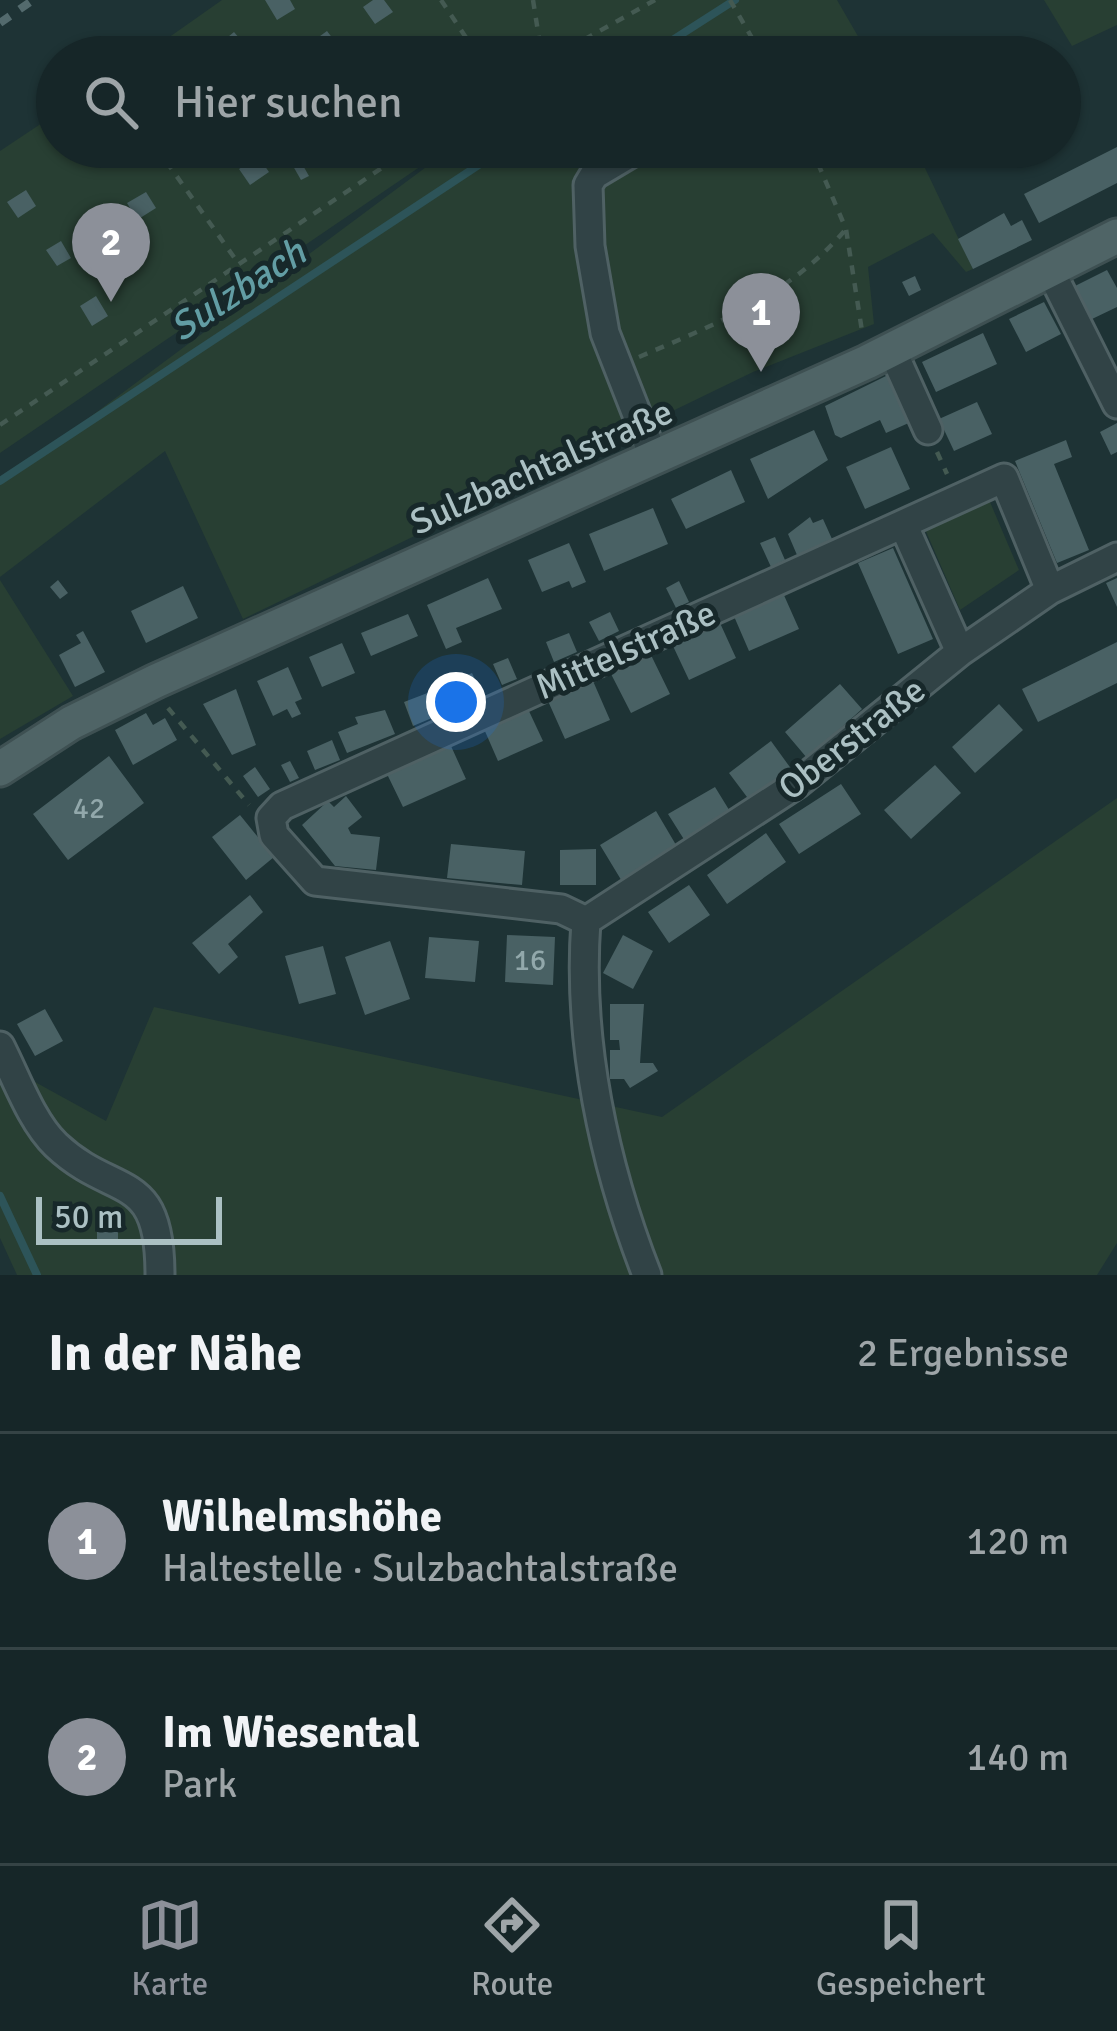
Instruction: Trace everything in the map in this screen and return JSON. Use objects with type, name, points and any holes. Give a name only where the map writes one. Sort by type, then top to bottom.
[{"type":"main road","name":"Sulzbachtalstraße","points":[[0,769],[70,723],[156,681],[880,356],[1116,239]]},
{"type":"street","points":[[606,168],[588,185],[590,246],[605,333],[654,458]]},
{"type":"street","points":[[1050,270],[1117,404]]},
{"type":"street","points":[[880,356],[928,430]]},
{"type":"street","name":"Mittelstraße","points":[[586,921],[561,909],[315,881],[274,835],[271,818],[282,806],[1004,478],[1050,590]]},
{"type":"street","points":[[903,524],[960,652]]},
{"type":"street","name":"Oberstraße","points":[[586,921],[797,784],[960,652],[1050,590],[1117,556]]},
{"type":"street","points":[[586,921],[590,1041],[602,1137],[647,1275]]},
{"type":"street","points":[[0,1046],[56,1145],[144,1199],[157,1225],[160,1275]]},
{"type":"path","points":[[441,0],[465,36]]},
{"type":"path","points":[[533,0],[539,36]]},
{"type":"path","points":[[591,36],[655,0]]},
{"type":"path","points":[[730,0],[752,36]]},
{"type":"path","points":[[171,168],[237,262]]},
{"type":"path","points":[[0,424],[381,168]]},
{"type":"path","points":[[820,168],[845,229],[880,356]]},
{"type":"path","points":[[617,366],[754,308],[816,264],[845,229]]},
{"type":"path","points":[[928,430],[957,500]]},
{"type":"path","points":[[171,714],[245,802]]},
{"type":"green space","points":[[222,0],[837,0],[858,36],[171,36]]},
{"type":"green space","points":[[1044,0],[1117,0],[1117,25],[1081,42],[1081,36],[1066,36]]},
{"type":"green space","points":[[36,127],[36,168],[418,168],[0,453],[0,151]]},
{"type":"green space","points":[[425,168],[925,168],[973,269],[966,272],[933,233],[868,267],[874,324],[753,372],[243,619],[165,451],[0,577],[0,484]]},
{"type":"green space","points":[[990,502],[1019,570],[960,610],[925,529]]},
{"type":"green space","points":[[0,580],[73,696],[0,739]]},
{"type":"green space","points":[[1117,798],[1117,1243],[1097,1275],[17,1275],[0,1238],[0,1069],[19,1104],[35,1082],[106,1121],[154,1007],[662,1117]]},
{"type":"building","points":[[265,0],[290,0],[295,9],[277,20]]},
{"type":"building","points":[[384,0],[393,12],[375,24],[363,7]]},
{"type":"building","points":[[1117,147],[1117,183],[1039,223],[1024,194]]},
{"type":"building","points":[[266,168],[269,172],[250,185],[239,169]]},
{"type":"building","points":[[294,168],[304,168],[309,176],[301,180]]},
{"type":"building","points":[[26,190],[36,206],[18,218],[7,202]]},
{"type":"building","points":[[146,192],[156,208],[137,220],[127,203]]},
{"type":"building","points":[[1004,213],[1011,226],[1022,220],[1032,240],[973,269],[958,239]]},
{"type":"building","points":[[103,226],[111,237],[93,249],[86,237]]},
{"type":"building","points":[[61,241],[71,258],[57,266],[46,250]]},
{"type":"building","points":[[1107,270],[1117,288],[1117,307],[1092,319],[1075,286]]},
{"type":"building","points":[[915,276],[921,290],[909,296],[902,282]]},
{"type":"building","points":[[96,296],[108,316],[92,326],[80,306]]},
{"type":"building","points":[[1044,302],[1061,334],[1026,352],[1009,319]]},
{"type":"building","points":[[983,333],[997,364],[936,392],[922,362]]},
{"type":"building","points":[[888,375],[911,422],[886,433],[880,420],[841,438],[835,435],[825,406]]},
{"type":"building","points":[[977,402],[992,434],[954,451],[939,419]]},
{"type":"building","points":[[1117,423],[1117,452],[1111,455],[1100,432]]},
{"type":"building","points":[[814,430],[828,460],[768,499],[750,459]]},
{"type":"building","points":[[1066,440],[1072,457],[1054,464],[1089,550],[1057,563],[1015,461]]},
{"type":"building","points":[[891,447],[910,489],[865,509],[846,467]]},
{"type":"building","points":[[731,470],[745,502],[686,529],[671,499]]},
{"type":"building","points":[[653,508],[668,544],[604,571],[589,534]]},
{"type":"building","points":[[810,517],[813,523],[823,519],[832,539],[797,555],[788,534]]},
{"type":"building","points":[[775,537],[785,560],[771,567],[760,543]]},
{"type":"building","points":[[569,543],[586,582],[572,588],[569,581],[542,592],[528,560]]},
{"type":"building","points":[[893,548],[933,639],[898,654],[858,563]]},
{"type":"building","points":[[488,578],[502,609],[456,628],[462,642],[446,649],[427,605]]},
{"type":"building","points":[[1117,578],[1117,607],[1106,583]]},
{"type":"building","points":[[58,580],[68,593],[60,599],[50,587]]},
{"type":"building","points":[[679,581],[689,602],[676,608],[666,588]]},
{"type":"building","points":[[183,586],[198,618],[146,643],[131,611]]},
{"type":"building","points":[[783,593],[799,629],[749,651],[733,614]]},
{"type":"building","points":[[610,612],[619,631],[599,641],[589,622]]},
{"type":"building","points":[[408,614],[418,636],[371,656],[361,633]]},
{"type":"building","points":[[720,623],[736,658],[689,680],[673,646]]},
{"type":"building","points":[[83,631],[105,672],[75,687],[59,655],[81,643],[76,635]]},
{"type":"building","points":[[569,633],[577,652],[554,662],[546,642]]},
{"type":"building","points":[[1117,642],[1117,683],[1038,722],[1022,689]]},
{"type":"building","points":[[342,643],[355,673],[322,687],[309,657]]},
{"type":"building","points":[[650,653],[670,694],[631,713],[610,672]]},
{"type":"building","points":[[508,658],[517,679],[502,685],[493,664]]},
{"type":"building","points":[[288,667],[302,699],[295,702],[301,714],[292,718],[287,709],[273,716],[257,681]]},
{"type":"building","points":[[472,673],[482,694],[461,704],[450,683]]},
{"type":"building","points":[[593,681],[610,720],[565,739],[548,701]]},
{"type":"building","points":[[840,684],[862,709],[807,758],[785,732]]},
{"type":"building","points":[[236,689],[256,745],[232,755],[203,704]]},
{"type":"building","points":[[430,692],[439,715],[413,726],[404,702]]},
{"type":"building","points":[[999,704],[1023,730],[975,773],[952,747]]},
{"type":"building","points":[[528,709],[543,741],[498,761],[484,729]]},
{"type":"building","points":[[385,710],[395,734],[347,753],[338,732],[358,724],[355,717]]},
{"type":"building","points":[[146,713],[153,725],[165,718],[177,740],[133,765],[115,730]]},
{"type":"building","points":[[332,740],[340,760],[315,770],[307,751]]},
{"type":"building","points":[[771,741],[792,770],[750,801],[729,773]]},
{"type":"building","points":[[451,746],[466,779],[403,807],[387,774]]},
{"type":"building","points":[[109,756],[144,803],[68,860],[33,814]]},
{"type":"building","points":[[290,761],[299,778],[290,782],[281,765]]},
{"type":"building","points":[[935,765],[961,793],[911,839],[884,810]]},
{"type":"building","points":[[255,767],[270,789],[258,797],[243,776]]},
{"type":"building","points":[[841,784],[861,814],[799,854],[779,824]]},
{"type":"building","points":[[715,787],[731,813],[685,841],[668,814]]},
{"type":"building","points":[[346,796],[362,817],[348,828],[351,834],[380,837],[376,870],[335,866],[302,825],[328,801],[334,807]]},
{"type":"building","points":[[656,811],[679,850],[623,883],[600,845]]},
{"type":"building","points":[[240,815],[274,857],[246,880],[212,837]]},
{"type":"building","points":[[766,833],[786,862],[727,904],[707,875]]},
{"type":"building","points":[[451,844],[525,851],[522,885],[447,878]]},
{"type":"building","points":[[596,849],[596,885],[560,885],[560,850]]},
{"type":"building","points":[[689,885],[710,915],[669,943],[648,912]]},
{"type":"building","points":[[250,895],[263,912],[228,944],[238,957],[219,974],[192,943]]},
{"type":"building","points":[[507,935],[555,937],[553,985],[505,982]]},
{"type":"building","points":[[623,935],[653,951],[633,989],[603,973]]},
{"type":"building","points":[[429,937],[479,941],[475,982],[425,978]]},
{"type":"building","points":[[390,941],[410,999],[365,1015],[345,957]]},
{"type":"building","points":[[323,946],[336,994],[299,1004],[285,956]]},
{"type":"building","points":[[610,1004],[644,1004],[640,1063],[653,1063],[658,1071],[630,1088],[624,1079],[610,1079],[610,1050],[620,1050],[619,1040],[610,1040]]},
{"type":"building","points":[[45,1009],[63,1041],[35,1056],[17,1024]]},
{"type":"building","points":[[118,1226],[118,1241],[97,1242],[97,1227]]},
{"type":"waterway","name":"Sulzbach","points":[[679,36],[735,0]]},
{"type":"waterway","name":"Sulzbach","points":[[0,481],[474,168]]},
{"type":"waterway","points":[[0,1196],[37,1275]]},
{"type":"railway","points":[[0,23],[33,0]]},
{"type":"place","name":"Im Wiesental","points":[[111,302]]},
{"type":"place","name":"Wilhelmshöhe","points":[[761,372]]}]
